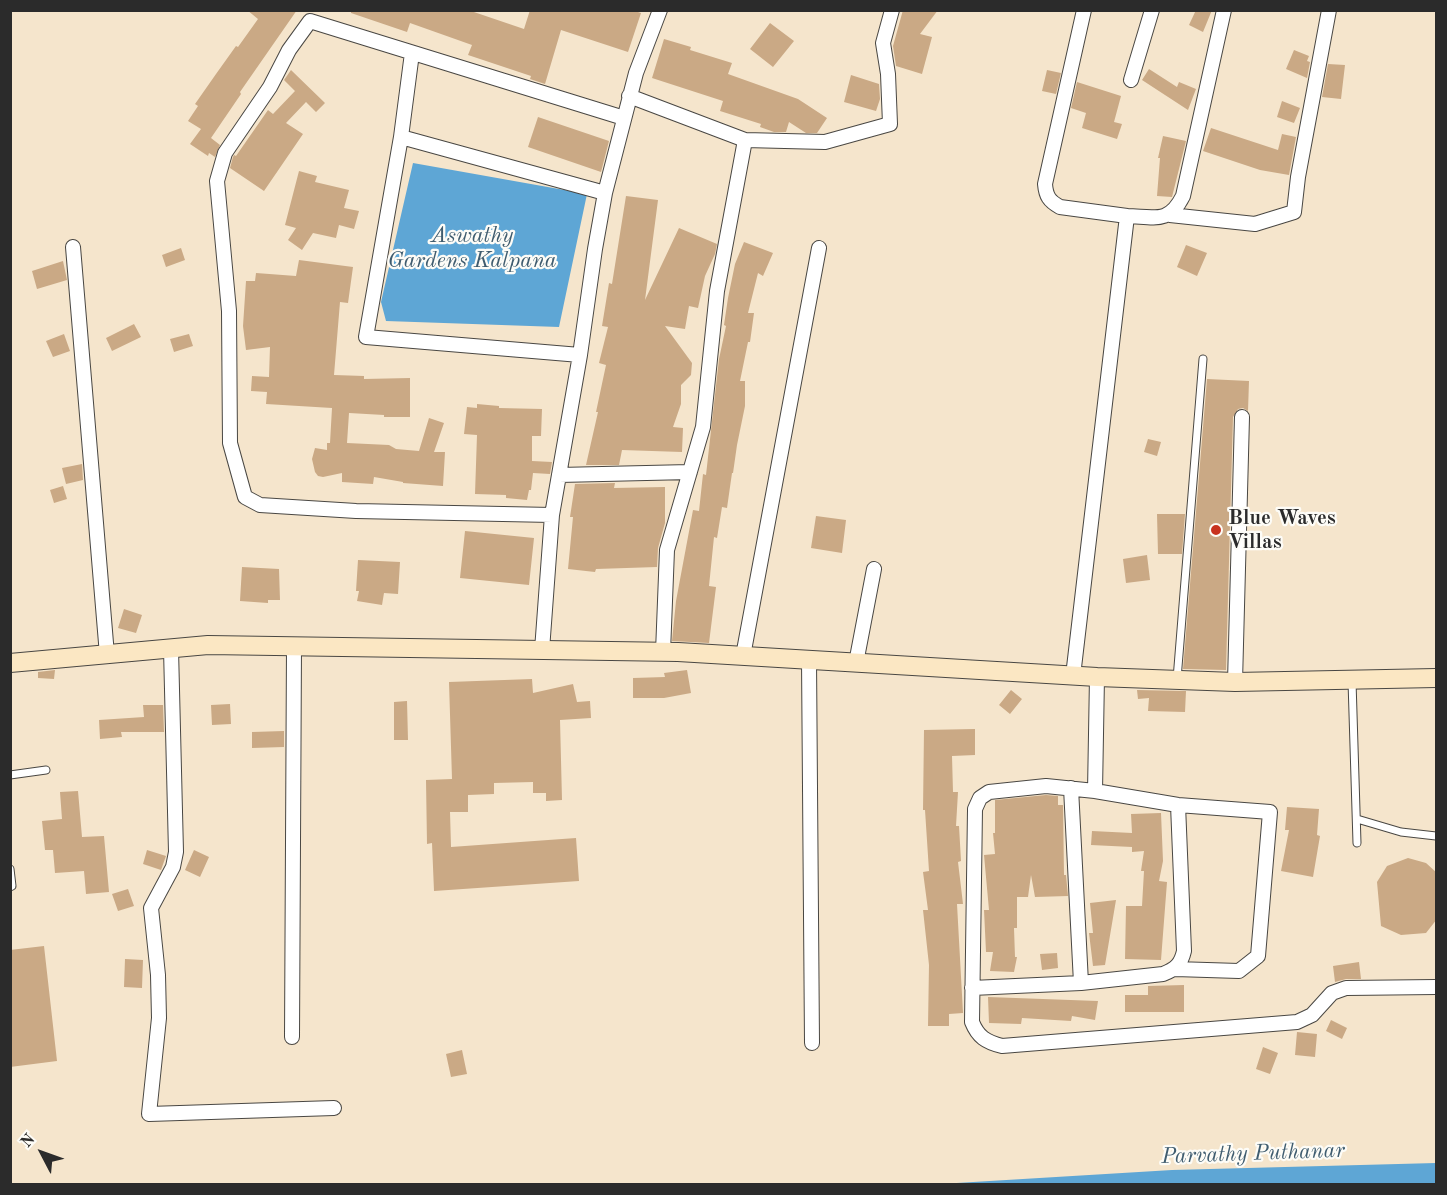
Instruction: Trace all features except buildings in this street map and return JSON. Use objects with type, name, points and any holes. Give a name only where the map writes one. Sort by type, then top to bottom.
[{"type":"street","points":[[542,650],[552,515],[605,193],[629,96],[660,10]]},
{"type":"street","points":[[629,96],[745,140],[825,142],[890,124],[888,74],[883,43],[892,10]]},
{"type":"street","points":[[1083,10],[1045,184],[1046,194],[1051,202],[1060,207],[1127,216],[1170,215],[1255,224],[1294,212],[1298,177],[1329,10]]},
{"type":"street","points":[[1131,80],[1152,10]]},
{"type":"street","points":[[1170,215],[1183,196],[1224,10]]},
{"type":"street","points":[[552,515],[356,511],[260,505],[245,497],[230,443],[229,312],[217,181],[225,153],[270,87],[289,50],[312,16],[412,53],[624,118]]},
{"type":"street","points":[[412,53],[401,136],[366,337],[580,355]]},
{"type":"street","points":[[401,136],[605,193]]},
{"type":"street","points":[[663,652],[667,550],[704,427],[717,291],[745,140]]},
{"type":"street","points":[[1073,676],[1127,216]]},
{"type":"street","points":[[73,247],[106,655]]},
{"type":"street","points":[[742,656],[819,248]]},
{"type":"street","points":[[1235,682],[1242,417]]},
{"type":"street","points":[[560,475],[690,472]]},
{"type":"street","points":[[856,663],[874,569]]},
{"type":"street","points":[[10,663],[208,645],[663,652],[1073,676],[1235,682],[1437,678]]},
{"type":"street","points":[[292,1037],[294,646]]},
{"type":"street","points":[[171,649],[176,852],[169,878],[151,908],[158,975],[159,1018],[149,1114],[334,1108]]},
{"type":"street","points":[[809,660],[812,1043]]},
{"type":"street","points":[[1095,790],[1097,677]]},
{"type":"street","points":[[972,988],[1081,983],[1163,974],[1175,969],[1239,970],[1258,956],[1270,812],[1178,805],[1095,790],[1046,786],[989,792],[980,798],[975,809],[972,988],[972,1022],[976,1034],[988,1043],[1002,1046],[1297,1022],[1312,1015],[1332,993],[1346,988],[1437,987]]},
{"type":"street","points":[[1071,788],[1081,983]]},
{"type":"street","points":[[1175,969],[1181,962],[1184,951],[1178,805]]},
{"type":"lane","points":[[1176,680],[1203,359]]},
{"type":"lane","points":[[1352,680],[1357,843]]},
{"type":"lane","points":[[10,775],[46,770]]},
{"type":"lane","points":[[1357,819],[1401,832],[1437,836]]},
{"type":"lane","points":[[10,869],[12,886],[10,887]]},
{"type":"water","name":"Aswathy Gardens Kalpana","points":[[413,163],[587,194],[559,327],[386,321],[381,302]]},
{"type":"water","points":[[1436,1163],[1436,1184],[940,1184],[1172,1170]]},
{"type":"place","name":"Blue Waves Villas","points":[[1216,530]]},
{"type":"water label","name":"Parvathy Puthanar","points":[[1253,1154]]}]
